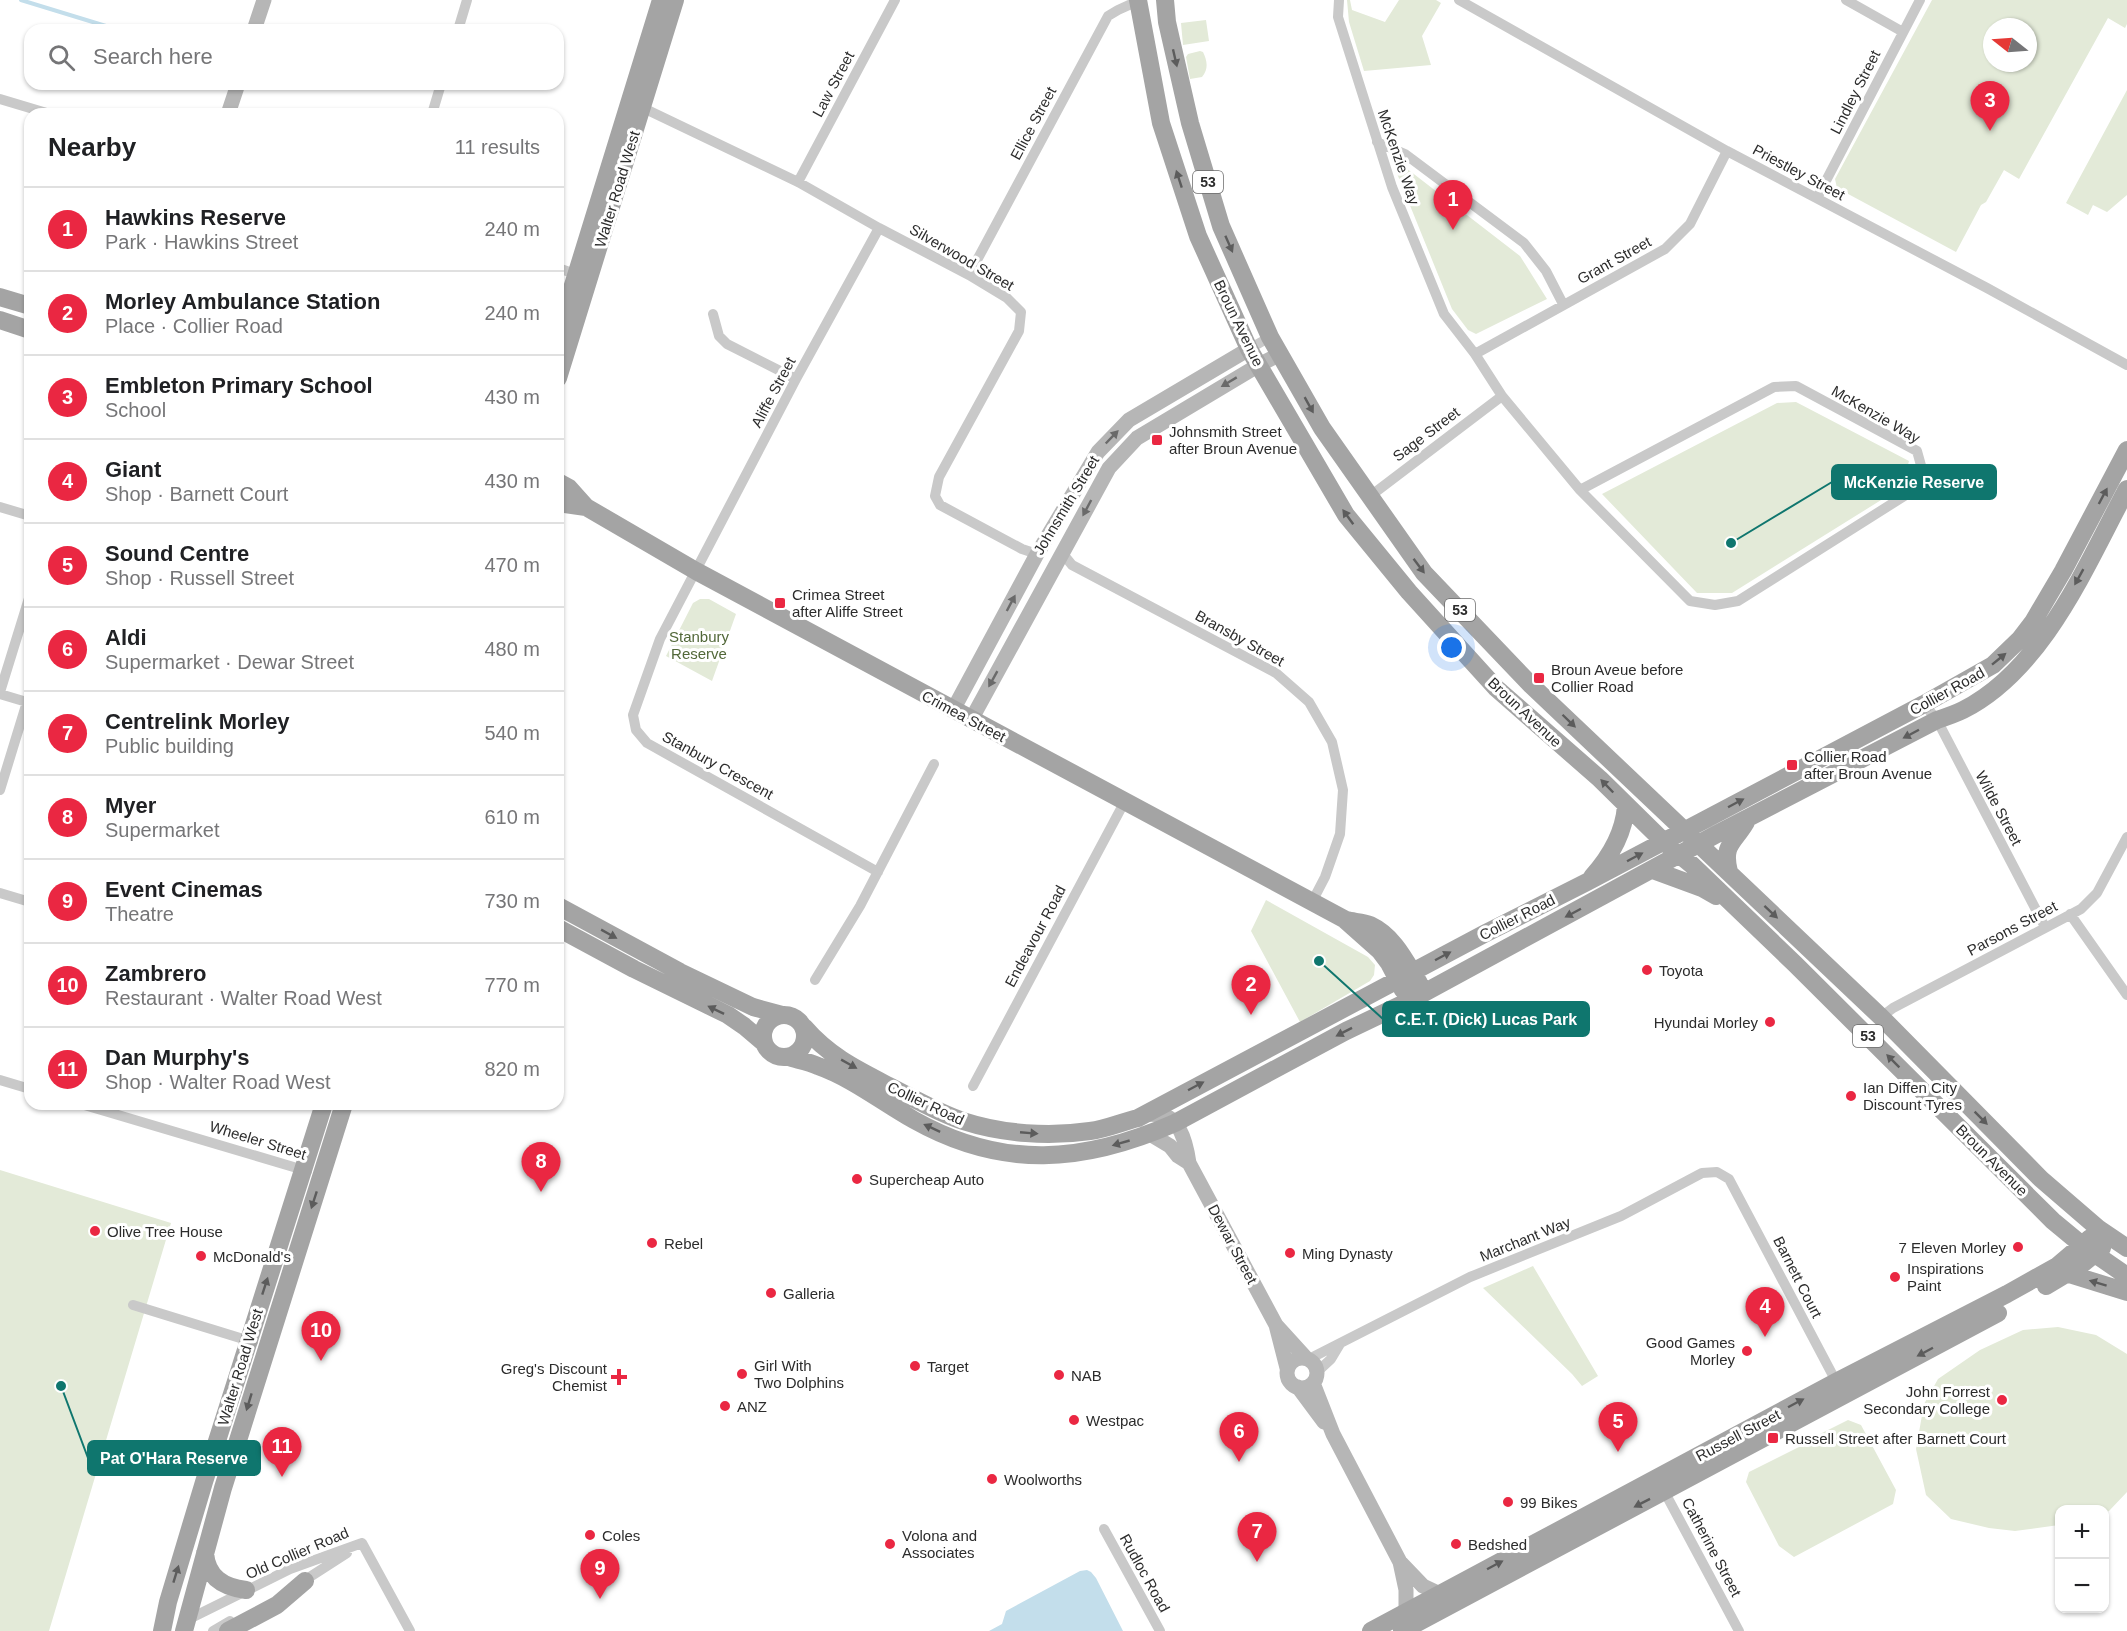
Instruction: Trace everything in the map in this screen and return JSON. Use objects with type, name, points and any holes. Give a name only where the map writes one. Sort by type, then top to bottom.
[{"type":"main road","name":"Walter Road West","points":[[636,104],[661,0]]},
{"type":"main road","name":"Walter Road West","points":[[564,354],[583,276],[636,104],[675,0]]},
{"type":"main road","name":"Broun Avenue","points":[[1165,0],[1167,22],[1190,123],[1221,226],[1270,338],[1322,428],[1424,573],[1532,685],[1881,1017],[2041,1179],[2113,1239]]},
{"type":"main road","name":"Broun Avenue","points":[[1138,1],[1161,123],[1198,236],[1254,357],[1346,515],[1408,592],[1496,688],[1600,779],[1664,842],[1740,911],[2053,1221],[2088,1250],[2127,1276]]},
{"type":"main road","name":"Walter Road West","points":[[564,320],[583,276]]},
{"type":"main road","points":[[0,297],[24,304]]},
{"type":"main road","points":[[0,321],[24,328]]},
{"type":"main road","name":"Collier Road","points":[[804,1028],[823,1048],[866,1074],[962,1121],[1016,1132],[1054,1135],[1110,1127],[1145,1114],[1664,842],[1993,665],[2020,639],[2063,571],[2127,450]]},
{"type":"main road","name":"Crimea Street","points":[[564,485],[586,507],[696,571],[1344,920],[1370,926],[1392,941],[1405,976],[1417,997]]},
{"type":"main road","name":"Collier Road","points":[[788,1057],[840,1075],[916,1121],[952,1138],[990,1150],[1029,1156],[1060,1156],[1099,1149],[1150,1134],[1175,1123],[1346,1031],[1417,997],[1698,844],[1937,720],[1962,711],[1983,698],[2030,655],[2059,613],[2127,489]]},
{"type":"main road","name":"Crimea Street","points":[[564,504],[586,507]]},
{"type":"main road","points":[[1587,882],[1599,869],[1616,842],[1623,826],[1626,806]]},
{"type":"main road","points":[[1729,872],[1726,860],[1727,849],[1748,818]]},
{"type":"main road","points":[[1653,870],[1702,888],[1740,911]]},
{"type":"main road","points":[[564,909],[680,972],[753,1006],[794,1017],[804,1028],[803,1046],[794,1055],[779,1057],[771,1053],[764,1043],[728,1015],[564,931]]},
{"type":"main road","points":[[764,1043],[766,1024],[776,1016],[782,1015]]},
{"type":"main road","name":"Walter Road West","points":[[162,1631],[168,1602],[248,1340],[322,1110]]},
{"type":"main road","name":"Walter Road West","points":[[185,1626],[204,1551],[266,1346],[342,1110]]},
{"type":"main road","points":[[2053,1221],[2058,1240],[2060,1272],[2127,1292]]},
{"type":"main road","name":"Russell Street","points":[[1371,1631],[1406,1612],[1432,1603],[1660,1485],[2060,1272],[2088,1250],[2113,1239]]},
{"type":"main road","points":[[204,1551],[211,1574],[232,1588],[246,1590]]},
{"type":"main road","points":[[228,1631],[277,1605],[305,1581]]},
{"type":"main road","name":"Russell Street","points":[[1402,1631],[1432,1603]]},
{"type":"main road","points":[[169,1631],[185,1626]]},
{"type":"street","points":[[256,24],[264,0]]},
{"type":"street","points":[[460,24],[467,0]]},
{"type":"street","name":"Law Street","points":[[798,182],[895,0]]},
{"type":"street","name":"McKenzie Way","points":[[1339,0],[1338,17],[1392,187],[1444,314],[1475,354],[1502,396],[1580,490],[1690,601],[1715,605],[1738,601],[1909,493],[1922,469],[1917,451],[1796,386],[1774,387],[1580,490]]},
{"type":"street","name":"Priestley Street","points":[[1459,0],[1727,151],[2127,365]]},
{"type":"street","points":[[1846,0],[1903,32]]},
{"type":"street","name":"Lindley Street","points":[[1817,198],[1920,0]]},
{"type":"street","name":"Ellice Street","points":[[969,275],[1108,16],[1138,1]]},
{"type":"street","points":[[230,108],[236,90]]},
{"type":"street","points":[[434,108],[439,90]]},
{"type":"street","points":[[0,99],[30,108]]},
{"type":"street","name":"Silverwood Street","points":[[636,104],[798,182],[969,275],[1007,298],[1021,312],[1019,331],[939,477],[935,496],[940,505],[1022,549],[1037,554]]},
{"type":"street","points":[[1377,142],[1405,154],[1523,242],[1546,271],[1563,304]]},
{"type":"street","name":"Grant Street","points":[[1475,354],[1665,249],[1690,224],[1727,151]]},
{"type":"street","name":"Aliffe Street","points":[[696,571],[796,379],[879,228]]},
{"type":"street","points":[[564,270],[583,276]]},
{"type":"street","points":[[713,314],[719,336],[727,344],[796,379]]},
{"type":"street","name":"Johnsmith Street","points":[[971,720],[1109,468],[1137,438],[1254,357],[1270,338]]},
{"type":"street","name":"Johnsmith Street","points":[[953,710],[1037,554],[1098,452],[1129,420],[1254,357],[1280,354]]},
{"type":"street","name":"Sage Street","points":[[1369,497],[1502,396]]},
{"type":"street","points":[[0,507],[24,514]]},
{"type":"street","name":"Bransby Street","points":[[1063,554],[1072,564],[1276,672],[1309,702],[1332,742],[1342,790],[1340,834],[1325,877],[1312,902]]},
{"type":"street","name":"Stanbury Crescent","points":[[696,571],[653,655],[633,715],[636,730],[647,743],[878,872]]},
{"type":"street","points":[[24,615],[0,693],[24,701]]},
{"type":"street","name":"Wilde Street","points":[[1924,704],[1937,720],[2045,927]]},
{"type":"street","points":[[0,790],[24,715]]},
{"type":"street","points":[[815,980],[860,906],[934,764]]},
{"type":"street","name":"Endeavour Road","points":[[972,1086],[1125,801]]},
{"type":"street","name":"Parsons Street","points":[[1881,1017],[1893,1008],[2081,909],[2097,893],[2127,837]]},
{"type":"street","points":[[0,893],[24,900]]},
{"type":"street","points":[[2070,914],[2127,995]]},
{"type":"street","points":[[0,1080],[24,1087]]},
{"type":"street","name":"Wheeler Street","points":[[101,1110],[321,1176]]},
{"type":"street","points":[[1145,1114],[1167,1116],[1175,1123]]},
{"type":"street","name":"Dewar Street","points":[[1175,1123],[1187,1147],[1189,1163],[1276,1325],[1311,1368],[1333,1434]]},
{"type":"street","name":"Dewar Street","points":[[1150,1134],[1170,1146],[1178,1156],[1189,1163]]},
{"type":"street","name":"Marchant Way","points":[[1311,1368],[1340,1344],[1470,1277],[1621,1216],[1702,1173],[1716,1172],[1723,1175]]},
{"type":"street","name":"Barnett Court","points":[[1723,1175],[1729,1179],[1752,1220],[1839,1388]]},
{"type":"street","points":[[133,1305],[266,1346]]},
{"type":"street","name":"Dewar Street","points":[[1276,1325],[1287,1368]]},
{"type":"street","points":[[1297,1358],[1311,1368],[1306,1387],[1298,1387],[1288,1380],[1287,1368],[1297,1358]]},
{"type":"street","name":"Dewar Street","points":[[1298,1387],[1333,1434],[1400,1562],[1406,1590],[1406,1612]]},
{"type":"street","name":"Catherine Street","points":[[1660,1485],[1739,1631]]},
{"type":"street","name":"Rudloc Road","points":[[1104,1529],[1160,1631]]},
{"type":"street","points":[[362,1543],[410,1631]]},
{"type":"street","name":"Old Collier Road","points":[[213,1631],[305,1581],[362,1543]]},
{"type":"street","name":"Old Collier Road","points":[[185,1626],[246,1590],[290,1569],[362,1543]]},
{"type":"street","name":"Dewar Street","points":[[1400,1562],[1423,1586],[1432,1603]]},
{"type":"green space","points":[[1347,0],[1350,0],[1352,10],[1385,22],[1399,0],[1436,0],[1441,3],[1422,36],[1431,65],[1364,71],[1349,22]]},
{"type":"green space","points":[[1932,0],[2127,0],[2125,28],[2108,18],[2019,179],[2004,170],[1986,202],[1981,205],[1956,252],[1837,188],[1835,179]]},
{"type":"green space","points":[[1206,20],[1209,41],[1183,45],[1181,23]]},
{"type":"green space","points":[[1200,51],[1206,58],[1206,71],[1202,77],[1190,79],[1186,57],[1188,54]]},
{"type":"green space","points":[[2127,90],[2127,195],[2107,212],[2093,205],[2088,215],[2066,203]]},
{"type":"green space","points":[[1397,161],[1520,256],[1547,299],[1476,334],[1468,330],[1452,309],[1396,171],[1394,165]]},
{"type":"green space","points":[[1796,402],[1909,461],[1902,487],[1732,593],[1697,593],[1602,494],[1777,403]]},
{"type":"green space","name":"Stanbury Reserve","points":[[700,599],[709,599],[736,614],[712,681],[666,656],[693,603]]},
{"type":"green space","points":[[1266,900],[1368,957],[1375,965],[1374,975],[1370,981],[1300,1022],[1251,931]]},
{"type":"green space","points":[[0,1170],[171,1223],[49,1631],[0,1631]]},
{"type":"green space","points":[[1533,1266],[1598,1376],[1582,1386],[1483,1288]]},
{"type":"green space","points":[[2058,1327],[2096,1335],[2127,1354],[2127,1492],[2109,1511],[2109,1505],[2055,1505],[2055,1526],[2015,1531],[1989,1528],[1951,1519],[1926,1495],[1916,1449],[1924,1404],[1938,1379],[1980,1350],[2023,1330]]},
{"type":"green space","points":[[1848,1420],[1861,1425],[1896,1490],[1893,1504],[1794,1557],[1779,1546],[1746,1482],[1749,1472]]},
{"type":"water","points":[[1087,1570],[1096,1578],[1123,1631],[989,1631],[1002,1624],[1006,1611],[1080,1571]]},
{"type":"waterway","points":[[21,0],[99,24]]},
{"type":"place","name":"Embleton Primary School","points":[[1990,131]]},
{"type":"place","name":"Hawkins Reserve","points":[[1453,230]]},
{"type":"place","name":"Johnsmith Street after Broun Avenue","points":[[1157,440]]},
{"type":"place","name":"McKenzie Reserve","points":[[1731,543]]},
{"type":"place","name":"Crimea Street after Aliffe Street","points":[[780,603]]},
{"type":"place","name":"Broun Aveue before Collier Road","points":[[1539,678]]},
{"type":"place","name":"Collier Road after Broun Avenue","points":[[1792,765]]},
{"type":"place","name":"C.E.T. (Dick) Lucas Park","points":[[1319,961]]},
{"type":"place","name":"Toyota","points":[[1647,970]]},
{"type":"place","name":"Morley Ambulance Station","points":[[1251,1015]]},
{"type":"place","name":"Hyundai Morley","points":[[1770,1022]]},
{"type":"place","name":"Ian Diffen City Discount Tyres","points":[[1851,1096]]},
{"type":"place","name":"Supercheap Auto","points":[[857,1179]]},
{"type":"place","name":"Myer","points":[[541,1192]]},
{"type":"place","name":"Olive Tree House","points":[[95,1231]]},
{"type":"place","name":"Rebel","points":[[652,1243]]},
{"type":"place","name":"7 Eleven Morley","points":[[2018,1247]]},
{"type":"place","name":"Ming Dynasty","points":[[1290,1253]]},
{"type":"place","name":"McDonald's","points":[[201,1256]]},
{"type":"place","name":"Inspirations Paint","points":[[1895,1277]]},
{"type":"place","name":"Galleria","points":[[771,1293]]},
{"type":"place","name":"Giant","points":[[1765,1337]]},
{"type":"place","name":"Good Games Morley","points":[[1747,1351]]},
{"type":"place","name":"Zambrero","points":[[321,1361]]},
{"type":"place","name":"Target","points":[[915,1366]]},
{"type":"place","name":"Girl With Two Dolphins","points":[[742,1374]]},
{"type":"place","name":"NAB","points":[[1059,1375]]},
{"type":"place","name":"Greg's Discount Chemist","points":[[619,1377]]},
{"type":"place","name":"Pat O'Hara Reserve","points":[[61,1386]]},
{"type":"place","name":"John Forrest Secondary College","points":[[2002,1400]]},
{"type":"place","name":"ANZ","points":[[725,1406]]},
{"type":"place","name":"Westpac","points":[[1074,1420]]},
{"type":"place","name":"Russell Street after Barnett Court","points":[[1773,1438]]},
{"type":"place","name":"Sound Centre","points":[[1618,1452]]},
{"type":"place","name":"Aldi","points":[[1239,1462]]},
{"type":"place","name":"Dan Murphy's","points":[[282,1477]]},
{"type":"place","name":"Woolworths","points":[[992,1479]]},
{"type":"place","name":"99 Bikes","points":[[1508,1502]]},
{"type":"place","name":"Coles","points":[[590,1535]]},
{"type":"place","name":"Volona and Associates","points":[[890,1544]]},
{"type":"place","name":"Bedshed","points":[[1456,1544]]},
{"type":"place","name":"Centrelink Morley","points":[[1257,1562]]},
{"type":"place","name":"Event Cinemas","points":[[600,1599]]}]
